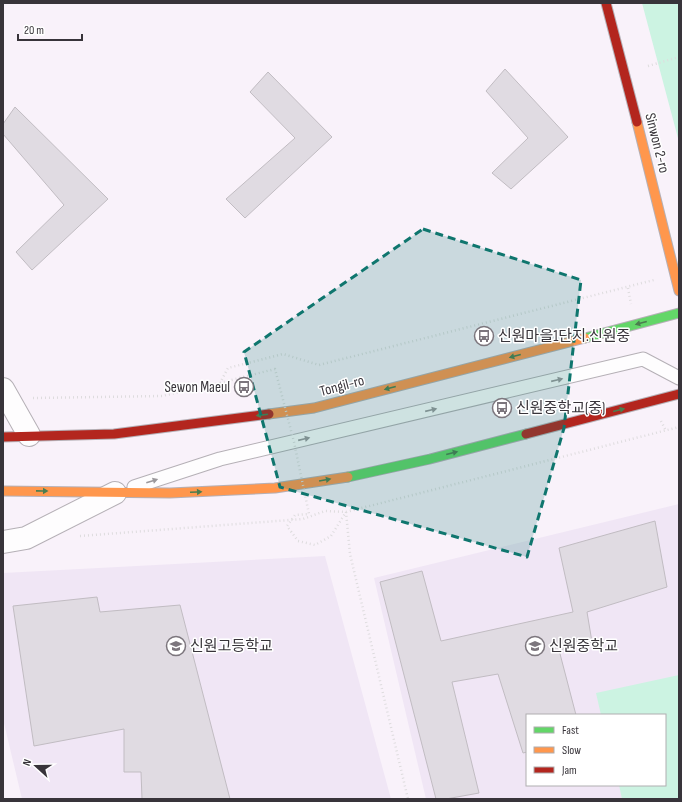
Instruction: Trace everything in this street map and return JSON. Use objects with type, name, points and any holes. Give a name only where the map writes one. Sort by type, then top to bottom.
[{"type":"main road","name":"Sinwon 2-ro","points":[[606,3],[624,69],[679,291]]},
{"type":"main road","name":"Tongil-ro","points":[[3,437],[29,435],[114,434],[314,408],[679,313]]},
{"type":"main road","points":[[3,491],[170,493],[275,488],[358,475],[679,394]]},
{"type":"street","points":[[5,394],[29,435]]},
{"type":"street","points":[[3,542],[26,538],[115,493]]},
{"type":"lane","points":[[115,493],[220,459],[643,359],[679,378]]},
{"type":"path","points":[[648,66],[679,57]]},
{"type":"path","points":[[220,383],[228,368],[283,354],[320,364],[628,288]]},
{"type":"path","points":[[5,394],[162,396],[276,369],[294,442],[308,514],[295,515],[287,526],[298,541],[315,545],[331,536],[346,512],[350,554],[408,799]]},
{"type":"path","points":[[666,431],[679,428]]},
{"type":"highlighted area","points":[[423,229],[581,280],[564,428],[527,557],[280,487],[244,352]]},
{"type":"shaded area","name":"신원중학교","points":[[679,504],[679,799],[426,799],[374,578]]},
{"type":"shaded area","name":"신원고등학교","points":[[325,556],[391,799],[22,799],[3,719],[3,573]]},
{"type":"green space","points":[[642,3],[679,3],[679,142]]},
{"type":"green space","points":[[679,675],[679,799],[622,799],[619,786],[666,786],[666,714],[601,714],[596,693]]},
{"type":"building","points":[[505,69],[568,137],[511,189],[492,173],[528,138],[486,91]]},
{"type":"building","points":[[268,72],[332,137],[245,218],[226,199],[295,138],[250,92]]},
{"type":"building","points":[[15,107],[108,199],[32,270],[16,252],[64,205],[3,134],[3,124]]},
{"type":"building","points":[[655,521],[667,587],[587,612],[592,642],[559,650],[576,714],[526,714],[526,752],[523,753],[498,674],[452,682],[479,793],[446,799],[436,799],[380,582],[422,571],[441,641],[573,612],[559,548]]},
{"type":"building","points":[[97,597],[100,612],[180,605],[230,799],[142,799],[141,772],[124,772],[124,729],[34,746],[13,606]]},
{"type":"traffic: fast","points":[[585,338],[679,313]]},
{"type":"traffic: fast","points":[[348,477],[430,459],[526,434]]},
{"type":"traffic: slow","points":[[637,122],[679,291]]},
{"type":"traffic: slow","points":[[269,414],[314,408],[585,338]]},
{"type":"traffic: slow","points":[[3,491],[170,493],[275,488],[348,477]]},
{"type":"traffic: jam","points":[[606,3],[637,122]]},
{"type":"traffic: jam","points":[[526,434],[679,394]]},
{"type":"traffic: jam","points":[[3,437],[114,434],[269,414]]},
{"type":"place","name":"신원마을1단지.신원중","points":[[484,336]]},
{"type":"place","name":"Sewon Maeul","points":[[244,387]]},
{"type":"place","name":"신원중학교(중)","points":[[502,408]]},
{"type":"place","name":"신원고등학교","points":[[176,646]]},
{"type":"place","name":"신원중학교","points":[[535,646]]}]
